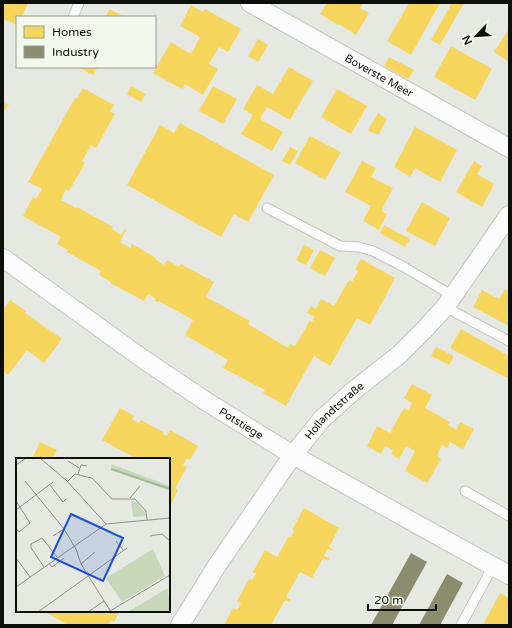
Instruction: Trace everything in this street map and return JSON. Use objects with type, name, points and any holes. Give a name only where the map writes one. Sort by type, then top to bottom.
[{"type":"street","name":"Boverste Meer","points":[[250,3],[509,148]]},
{"type":"street","name":"Hollandtstraße","points":[[180,625],[218,564],[293,455],[322,419],[352,392],[400,354],[425,329],[449,302],[509,215]]},
{"type":"street","name":"Potstiege","points":[[3,258],[143,359],[207,402],[293,455],[509,575]]},
{"type":"lane","points":[[72,16],[79,3]]},
{"type":"lane","points":[[267,208],[340,246],[373,250],[404,267],[449,302],[509,341]]},
{"type":"lane","points":[[464,491],[509,516]]},
{"type":"lane","points":[[461,625],[493,566]]},
{"type":"building: Homes","points":[[3,3],[28,3],[22,16],[16,16],[16,25],[3,19]]},
{"type":"building: Homes","points":[[327,3],[363,3],[360,8],[369,13],[356,35],[320,14]]},
{"type":"building: Homes","points":[[409,3],[440,3],[411,55],[387,41]]},
{"type":"building: Homes","points":[[452,3],[464,3],[440,45],[431,40]]},
{"type":"building: Homes","points":[[191,5],[203,12],[205,9],[241,29],[228,52],[219,47],[209,64],[218,69],[203,95],[185,84],[182,89],[153,73],[171,42],[191,54],[200,37],[180,26]]},
{"type":"building: Homes","points":[[110,9],[122,16],[106,16]]},
{"type":"building: Homes","points":[[509,29],[509,62],[494,52]]},
{"type":"building: Homes","points":[[258,39],[268,45],[258,62],[248,56]]},
{"type":"building: Homes","points":[[451,46],[492,69],[475,100],[434,77]]},
{"type":"building: Homes","points":[[389,57],[414,70],[408,79],[384,66]]},
{"type":"building: Homes","points":[[289,67],[313,81],[290,120],[267,107],[260,119],[283,132],[272,151],[241,134],[253,115],[243,109],[257,85],[273,94]]},
{"type":"building: Homes","points":[[80,68],[97,68],[93,75]]},
{"type":"building: Homes","points":[[131,86],[146,94],[141,102],[127,94]]},
{"type":"building: Homes","points":[[213,86],[237,99],[223,124],[199,111]]},
{"type":"building: Homes","points":[[83,88],[114,105],[110,111],[115,114],[96,148],[91,145],[82,161],[85,163],[69,191],[66,189],[61,200],[113,227],[112,229],[121,235],[125,229],[126,230],[120,242],[130,248],[132,244],[156,258],[155,259],[164,265],[167,260],[179,267],[181,264],[214,282],[206,297],[250,321],[248,324],[288,348],[290,344],[295,346],[310,320],[312,322],[315,317],[307,313],[311,306],[316,309],[321,299],[334,306],[349,280],[352,282],[358,271],[355,269],[361,259],[395,278],[370,325],[357,318],[330,366],[314,356],[286,406],[263,393],[265,390],[223,368],[228,360],[185,335],[193,320],[159,301],[155,301],[156,299],[148,294],[144,301],[110,283],[111,282],[99,275],[101,271],[67,252],[68,250],[57,244],[61,237],[23,216],[33,197],[36,199],[42,189],[28,182],[75,98],[77,99]]},
{"type":"building: Homes","points":[[337,89],[367,106],[351,134],[321,117]]},
{"type":"building: Homes","points":[[3,102],[7,105],[8,103],[9,104],[3,112]]},
{"type":"building: Homes","points":[[378,113],[387,119],[379,134],[375,134],[368,130]]},
{"type":"building: Homes","points":[[180,123],[274,175],[248,222],[234,214],[221,237],[127,185],[160,125],[174,133]]},
{"type":"building: Homes","points":[[415,127],[457,150],[440,182],[415,168],[410,177],[394,167]]},
{"type":"building: Homes","points":[[310,136],[341,152],[325,180],[295,163]]},
{"type":"building: Homes","points":[[290,147],[298,151],[290,165],[282,161]]},
{"type":"building: Homes","points":[[362,161],[376,168],[371,177],[393,188],[381,211],[387,214],[379,230],[363,221],[371,206],[345,192]]},
{"type":"building: Homes","points":[[474,161],[482,166],[477,174],[494,184],[482,207],[456,192]]},
{"type":"building: Homes","points":[[422,202],[450,218],[435,246],[406,231]]},
{"type":"building: Homes","points":[[384,225],[410,239],[405,247],[380,233]]},
{"type":"building: Homes","points":[[304,245],[314,250],[306,265],[296,260]]},
{"type":"building: Homes","points":[[320,250],[335,258],[325,276],[310,268]]},
{"type":"building: Homes","points":[[505,289],[509,292],[509,326],[473,307],[482,290],[499,299]]},
{"type":"building: Homes","points":[[10,300],[26,311],[25,313],[62,339],[44,363],[27,350],[8,375],[4,372],[3,373],[3,310]]},
{"type":"building: Homes","points":[[461,329],[509,356],[509,379],[450,348]]},
{"type":"building: Homes","points":[[436,347],[454,356],[449,365],[431,356]]},
{"type":"building: Homes","points":[[412,384],[432,395],[425,408],[450,422],[448,425],[456,430],[460,422],[474,429],[463,449],[450,442],[447,448],[442,445],[437,456],[441,459],[427,483],[405,471],[415,451],[406,446],[399,459],[391,454],[393,450],[385,446],[381,454],[367,446],[377,426],[390,433],[404,408],[408,411],[412,403],[404,398]]},
{"type":"building: Homes","points":[[120,408],[134,416],[132,419],[139,423],[141,420],[163,432],[163,434],[167,436],[170,430],[198,446],[190,460],[187,458],[183,465],[187,467],[175,488],[178,490],[171,504],[170,458],[135,458],[102,440]]},
{"type":"building: Homes","points":[[40,442],[57,450],[53,458],[32,458]]},
{"type":"building: Homes","points":[[304,508],[339,528],[329,547],[334,550],[328,549],[324,556],[329,558],[328,561],[323,558],[312,578],[300,572],[286,597],[291,600],[290,602],[285,600],[271,625],[224,625],[233,608],[237,610],[241,603],[237,601],[249,579],[252,580],[256,574],[253,572],[265,550],[277,557],[289,536],[291,537],[294,531],[292,530]]},
{"type":"building: Homes","points":[[500,593],[509,598],[509,625],[483,625]]},
{"type":"building: Homes","points":[[45,612],[119,612],[114,622],[111,620],[108,625],[64,625],[65,623]]},
{"type":"building: Industry","points":[[411,553],[427,562],[392,625],[371,625]]},
{"type":"building: Industry","points":[[447,574],[463,583],[440,625],[419,625]]}]
